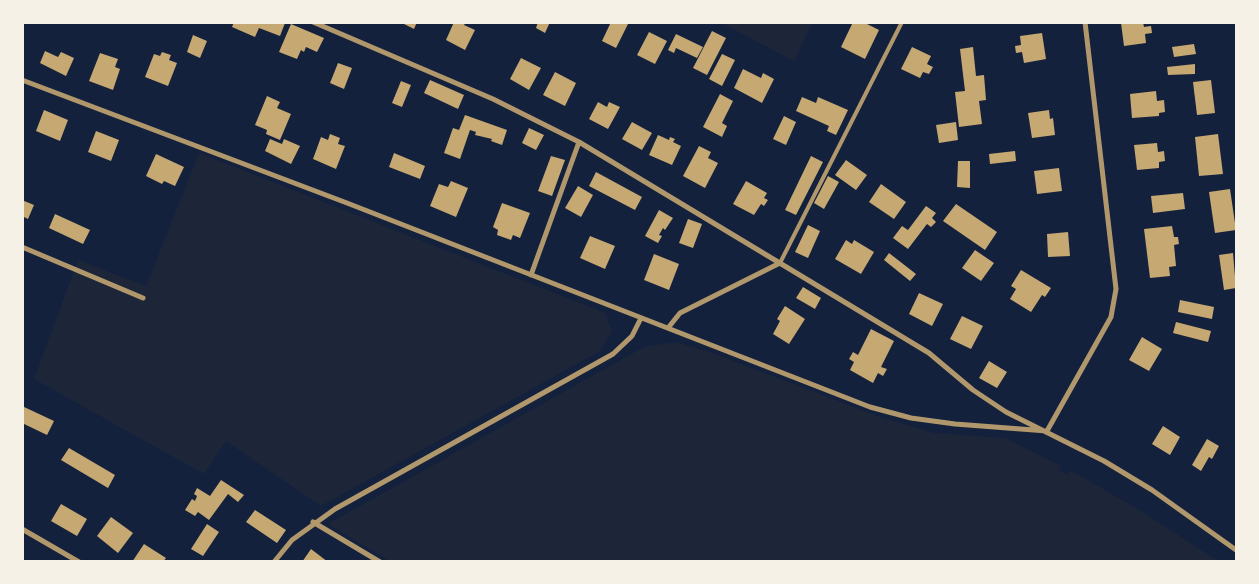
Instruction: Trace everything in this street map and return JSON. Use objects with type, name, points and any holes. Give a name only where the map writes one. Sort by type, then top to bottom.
[{"type":"street","points":[[313,22],[493,99],[579,142],[929,353],[973,390],[1006,412],[1104,461],[1152,490],[1236,550]]},
{"type":"street","points":[[1047,431],[1111,317],[1116,289],[1085,22]]},
{"type":"street","points":[[22,80],[870,406],[911,418],[955,424],[1047,431]]},
{"type":"street","points":[[531,275],[579,142]]},
{"type":"street","points":[[22,247],[143,298]]},
{"type":"street","points":[[668,328],[680,313],[780,263]]},
{"type":"street","points":[[274,562],[292,540],[313,522],[613,354],[632,336],[641,318]]},
{"type":"street","points":[[313,522],[380,562]]},
{"type":"street","points":[[22,529],[79,562]]},
{"type":"lane","points":[[780,263],[902,22]]},
{"type":"shaded area","points":[[722,23],[812,23],[794,61]]},
{"type":"shaded area","points":[[199,153],[605,313],[612,331],[600,351],[321,506],[226,441],[204,474],[34,379],[78,260],[146,286]]},
{"type":"shaded area","points":[[675,342],[707,351],[880,417],[934,433],[1005,438],[1061,466],[1059,471],[1068,475],[1070,470],[1141,511],[1218,561],[391,562],[328,524],[644,347]]},
{"type":"building","points":[[234,22],[285,23],[280,36],[259,28],[255,37],[232,27]]},
{"type":"building","points":[[400,22],[417,22],[414,29]]},
{"type":"building","points":[[454,22],[466,22],[464,25],[475,30],[465,50],[446,40]]},
{"type":"building","points":[[538,22],[550,22],[545,33],[536,28]]},
{"type":"building","points":[[611,22],[629,22],[616,48],[602,41]]},
{"type":"building","points":[[853,22],[863,22],[879,30],[865,59],[841,47]]},
{"type":"building","points":[[1143,22],[1144,27],[1151,26],[1152,33],[1145,34],[1146,43],[1124,46],[1121,23]]},
{"type":"building","points":[[291,24],[324,38],[317,52],[306,47],[304,52],[301,50],[297,59],[279,52]]},
{"type":"building","points":[[712,31],[726,38],[707,75],[693,68]]},
{"type":"building","points":[[649,32],[667,41],[655,64],[637,55]]},
{"type":"building","points":[[1042,33],[1046,59],[1024,63],[1022,52],[1016,53],[1015,46],[1021,45],[1020,36]]},
{"type":"building","points":[[676,34],[703,47],[697,58],[676,48],[674,53],[668,50]]},
{"type":"building","points":[[193,35],[207,41],[200,58],[187,52]]},
{"type":"building","points":[[1194,44],[1196,54],[1174,57],[1172,47]]},
{"type":"building","points":[[912,47],[931,56],[927,64],[933,67],[929,74],[923,72],[920,78],[901,69]]},
{"type":"building","points":[[973,47],[976,76],[984,75],[986,100],[979,101],[982,124],[959,127],[955,92],[965,91],[960,49]]},
{"type":"building","points":[[45,51],[58,57],[61,52],[74,58],[66,76],[40,63]]},
{"type":"building","points":[[162,52],[171,55],[169,60],[177,63],[168,86],[145,77],[154,54],[160,56]]},
{"type":"building","points":[[100,53],[118,59],[115,67],[120,69],[113,90],[89,81]]},
{"type":"building","points":[[722,54],[735,60],[722,86],[709,79]]},
{"type":"building","points":[[521,58],[541,68],[529,90],[510,79]]},
{"type":"building","points":[[338,63],[352,68],[344,89],[330,83]]},
{"type":"building","points":[[1195,64],[1195,74],[1168,75],[1167,67]]},
{"type":"building","points":[[743,69],[761,78],[763,73],[774,79],[762,103],[734,88]]},
{"type":"building","points":[[555,72],[576,83],[565,106],[543,95]]},
{"type":"building","points":[[430,80],[464,95],[458,109],[424,93]]},
{"type":"building","points":[[1211,80],[1215,113],[1197,115],[1193,82]]},
{"type":"building","points":[[401,81],[411,85],[402,107],[392,103]]},
{"type":"building","points":[[1156,91],[1157,101],[1164,100],[1165,112],[1159,113],[1159,116],[1132,118],[1130,94]]},
{"type":"building","points":[[720,94],[733,101],[722,123],[727,126],[722,137],[703,127]]},
{"type":"building","points":[[267,96],[280,102],[277,108],[291,114],[280,140],[266,134],[267,130],[255,125]]},
{"type":"building","points":[[802,97],[816,103],[818,97],[848,110],[836,135],[827,131],[829,126],[796,111]]},
{"type":"building","points":[[598,102],[607,107],[609,102],[620,107],[608,129],[589,119]]},
{"type":"building","points":[[44,110],[68,120],[60,141],[36,131]]},
{"type":"building","points":[[1049,110],[1050,119],[1053,118],[1055,135],[1032,138],[1028,113]]},
{"type":"building","points":[[465,115],[507,130],[502,145],[491,141],[492,139],[475,135],[476,132],[470,130],[460,159],[444,153],[453,128],[459,130]]},
{"type":"building","points":[[784,116],[796,122],[786,145],[773,139]]},
{"type":"building","points":[[632,122],[652,133],[642,150],[622,139]]},
{"type":"building","points":[[956,122],[958,140],[939,143],[936,125]]},
{"type":"building","points":[[529,128],[544,135],[536,150],[522,143]]},
{"type":"building","points":[[96,131],[119,140],[111,161],[88,152]]},
{"type":"building","points":[[330,134],[340,138],[338,144],[345,146],[336,169],[313,159],[321,137],[328,140]]},
{"type":"building","points":[[1218,134],[1223,174],[1199,176],[1195,137]]},
{"type":"building","points":[[658,135],[669,140],[670,137],[675,139],[673,142],[681,146],[672,165],[649,155]]},
{"type":"building","points":[[270,139],[282,144],[284,139],[300,146],[291,164],[265,151]]},
{"type":"building","points":[[1157,143],[1158,152],[1164,151],[1165,161],[1159,162],[1159,168],[1137,170],[1134,145]]},
{"type":"building","points":[[699,146],[711,152],[708,158],[718,163],[705,188],[683,176]]},
{"type":"building","points":[[1015,151],[1016,161],[990,164],[989,154]]},
{"type":"building","points":[[394,153],[425,166],[420,179],[389,167]]},
{"type":"building","points":[[156,154],[184,167],[175,186],[164,181],[162,184],[146,176]]},
{"type":"building","points":[[551,156],[565,160],[552,196],[538,191]]},
{"type":"building","points":[[811,156],[823,162],[796,215],[785,210]]},
{"type":"building","points":[[846,160],[867,175],[856,190],[835,175]]},
{"type":"building","points":[[958,161],[970,161],[970,188],[957,187]]},
{"type":"building","points":[[1059,168],[1062,191],[1037,194],[1034,171]]},
{"type":"building","points":[[596,172],[642,197],[635,210],[589,186]]},
{"type":"building","points":[[828,176],[839,182],[824,209],[814,203]]},
{"type":"building","points":[[451,181],[468,188],[456,217],[430,206],[439,184],[448,187]]},
{"type":"building","points":[[746,181],[767,193],[764,198],[768,200],[764,206],[761,204],[754,215],[733,204]]},
{"type":"building","points":[[881,184],[906,202],[894,219],[869,202]]},
{"type":"building","points":[[578,186],[593,195],[581,217],[565,208]]},
{"type":"building","points":[[1230,189],[1236,230],[1215,233],[1209,192]]},
{"type":"building","points":[[1183,193],[1185,209],[1153,213],[1151,196]]},
{"type":"building","points":[[22,200],[34,205],[28,219],[22,216]]},
{"type":"building","points":[[502,203],[530,213],[520,238],[513,235],[511,240],[497,235],[498,230],[493,227]]},
{"type":"building","points":[[956,204],[997,232],[985,250],[943,221]]},
{"type":"building","points":[[926,206],[936,213],[932,218],[936,222],[931,227],[927,224],[908,249],[893,238],[902,226],[908,230]]},
{"type":"building","points":[[659,210],[673,218],[665,230],[663,228],[659,235],[662,236],[658,243],[645,236]]},
{"type":"building","points":[[55,214],[90,230],[83,244],[49,228]]},
{"type":"building","points":[[688,219],[702,224],[693,248],[679,243]]},
{"type":"building","points":[[808,225],[820,231],[808,258],[795,252]]},
{"type":"building","points":[[1172,226],[1174,237],[1178,237],[1179,244],[1174,245],[1176,266],[1169,267],[1170,276],[1150,278],[1144,229]]},
{"type":"building","points":[[1068,232],[1070,256],[1048,257],[1047,234]]},
{"type":"building","points":[[590,236],[615,246],[605,269],[580,258]]},
{"type":"building","points":[[846,240],[852,244],[854,240],[874,252],[861,274],[835,259]]},
{"type":"building","points":[[975,250],[994,263],[981,281],[962,268]]},
{"type":"building","points":[[889,253],[916,274],[910,281],[884,260]]},
{"type":"building","points":[[1233,253],[1236,288],[1224,290],[1219,255]]},
{"type":"building","points":[[654,254],[679,264],[669,290],[644,280]]},
{"type":"building","points":[[1021,270],[1051,288],[1045,297],[1042,295],[1031,312],[1010,299],[1016,289],[1011,286]]},
{"type":"building","points":[[803,287],[821,298],[815,309],[796,298]]},
{"type":"building","points":[[919,293],[943,304],[932,326],[909,314]]},
{"type":"building","points":[[1180,300],[1214,307],[1212,319],[1178,312]]},
{"type":"building","points":[[785,306],[805,319],[789,344],[773,334],[780,321],[777,319]]},
{"type":"building","points":[[962,316],[983,326],[971,349],[950,339]]},
{"type":"building","points":[[1176,322],[1211,331],[1208,342],[1173,333]]},
{"type":"building","points":[[871,329],[894,341],[881,367],[887,369],[883,376],[878,373],[873,383],[850,370],[854,362],[849,359],[853,352],[858,355]]},
{"type":"building","points":[[1142,337],[1162,349],[1149,371],[1129,360]]},
{"type":"building","points":[[989,361],[1007,372],[997,388],[979,378]]},
{"type":"building","points":[[22,406],[54,421],[47,435],[22,423]]},
{"type":"building","points":[[1163,426],[1180,437],[1170,455],[1152,444]]},
{"type":"building","points":[[1207,439],[1219,446],[1212,459],[1209,457],[1201,471],[1192,465]]},
{"type":"building","points":[[69,448],[115,475],[108,488],[61,460]]},
{"type":"building","points":[[221,480],[244,495],[238,502],[228,494],[209,520],[198,512],[195,516],[185,510],[192,499],[195,501],[197,496],[194,494],[197,488],[210,496]]},
{"type":"building","points":[[61,504],[87,519],[77,536],[51,521]]},
{"type":"building","points":[[255,510],[286,530],[277,543],[246,522]]},
{"type":"building","points":[[111,517],[133,533],[118,553],[97,536]]},
{"type":"building","points":[[207,524],[219,532],[203,556],[191,549]]},
{"type":"building","points":[[144,544],[166,558],[163,562],[132,562]]},
{"type":"building","points":[[311,549],[328,562],[302,562]]}]
